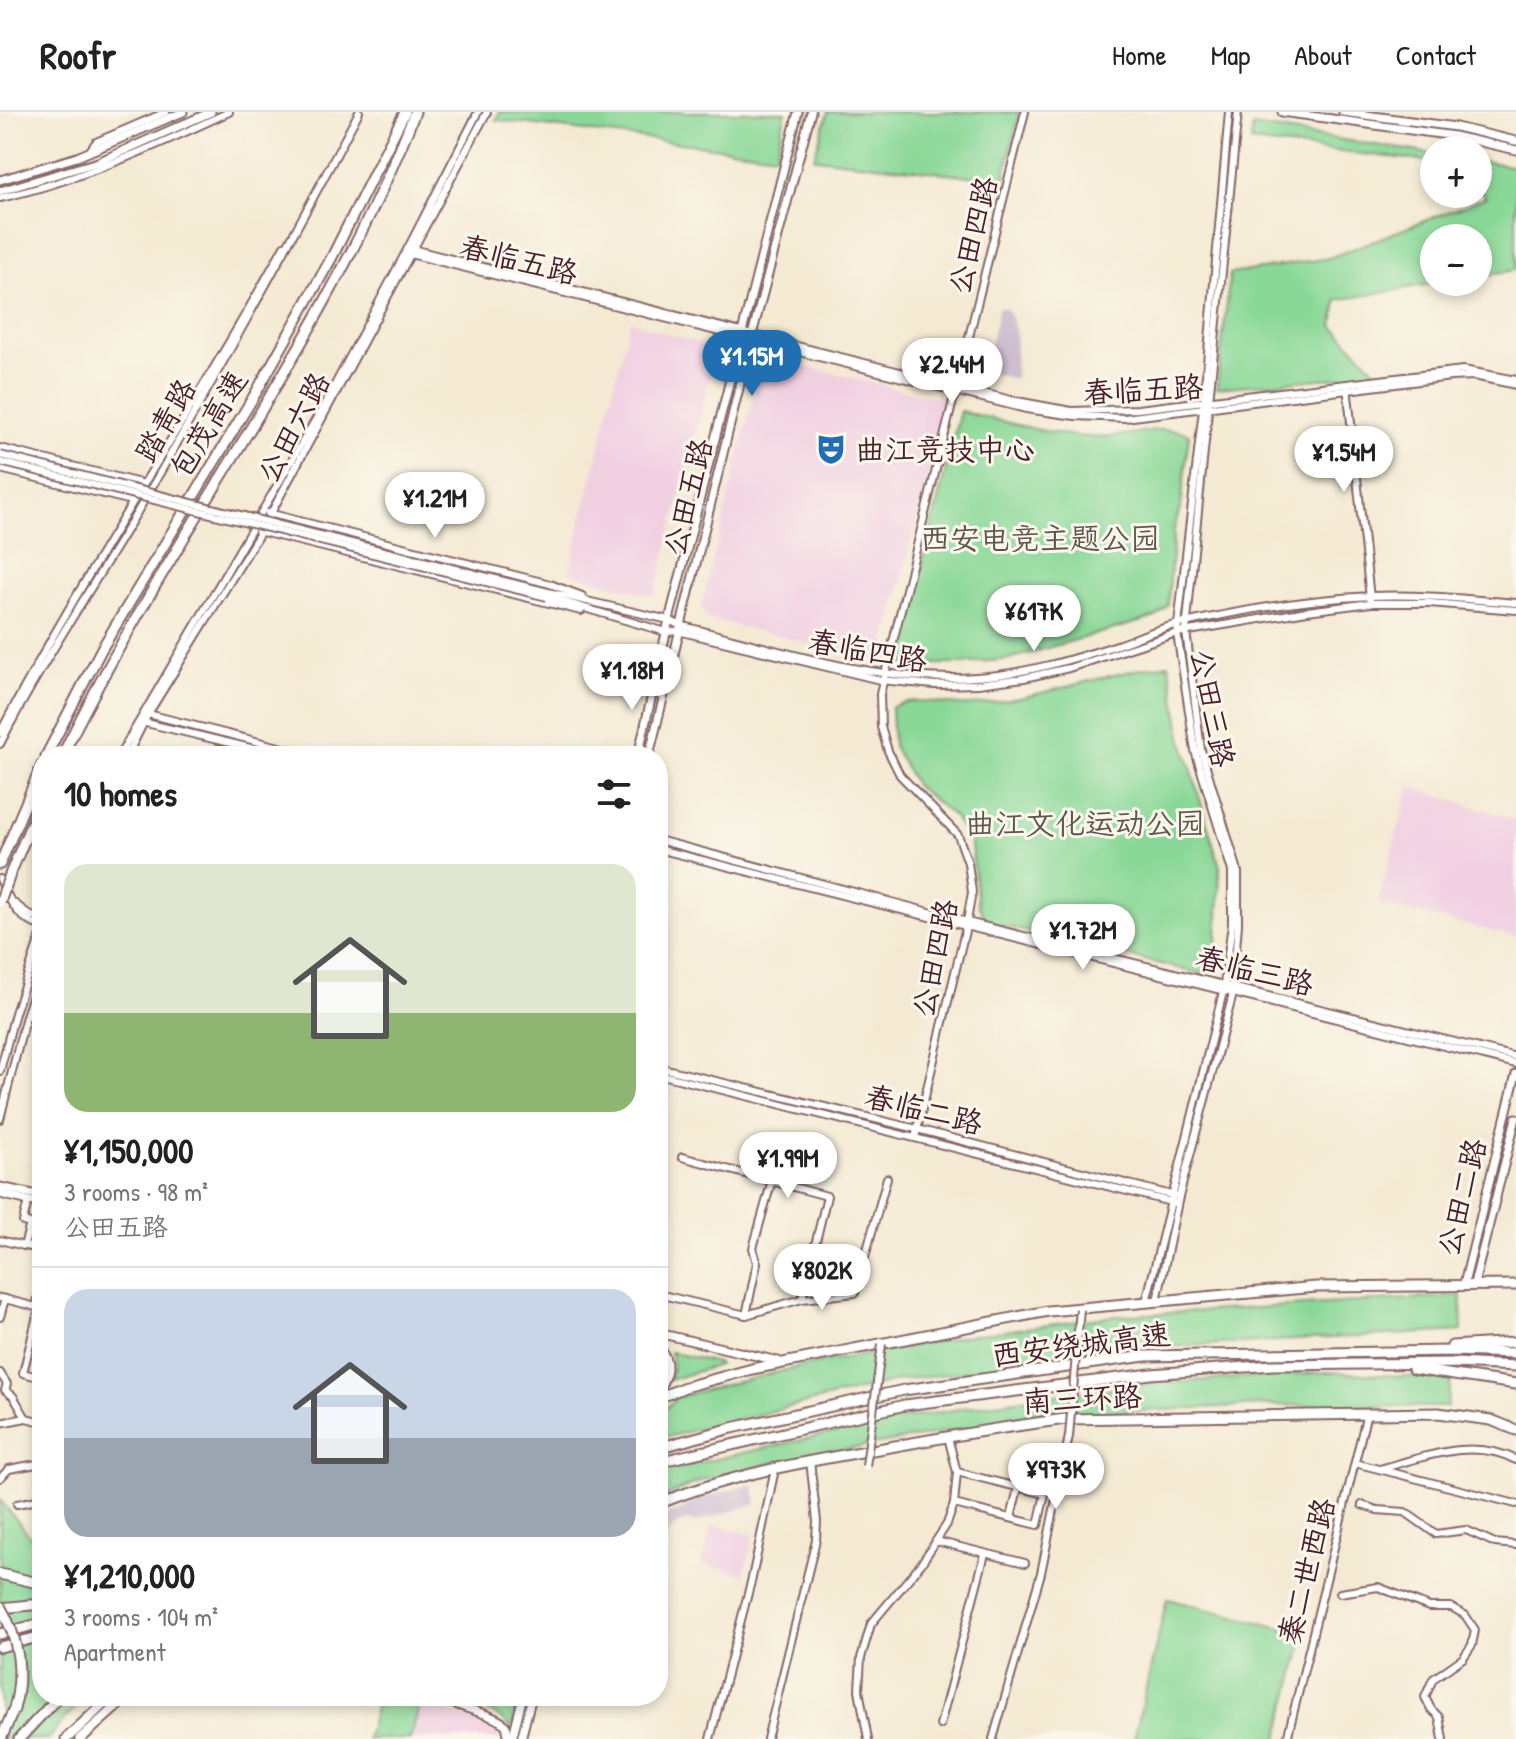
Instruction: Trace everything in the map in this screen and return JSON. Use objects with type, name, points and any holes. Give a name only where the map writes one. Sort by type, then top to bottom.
[{"type":"highway","name":"包茂高速","points":[[51,746],[101,650],[257,391],[332,257],[405,112]]},
{"type":"highway","name":"包茂高速","points":[[67,746],[119,646],[345,264],[415,112]]},
{"type":"highway","points":[[2,860],[32,789]]},
{"type":"highway","points":[[4,901],[11,872],[32,823]]},
{"type":"highway","points":[[668,1392],[788,1362],[1048,1311],[1316,1287],[1516,1285]]},
{"type":"highway","points":[[1292,1354],[1370,1347],[1516,1342]]},
{"type":"highway","name":"西安绕城高速","points":[[668,1445],[904,1390],[1145,1356],[1451,1351],[1516,1353]]},
{"type":"highway","points":[[1325,1364],[1415,1369],[1516,1384]]},
{"type":"highway","name":"西安绕城高速","points":[[668,1460],[905,1405],[1151,1374],[1325,1364],[1516,1366]]},
{"type":"highway","name":"南三环路","points":[[668,1500],[697,1489],[810,1460],[1066,1419],[1438,1413],[1491,1420],[1516,1430]]},
{"type":"highway","points":[[0,1574],[32,1582]]},
{"type":"highway","points":[[1,1739],[14,1709],[19,1684],[18,1655],[0,1607],[32,1605]]},
{"type":"highway","points":[[0,1634],[32,1626]]},
{"type":"highway","points":[[0,1647],[32,1639]]},
{"type":"highway","points":[[19,1739],[50,1706]]},
{"type":"highway","points":[[66,1739],[101,1706]]},
{"type":"highway","points":[[80,1739],[117,1706]]},
{"type":"main road","points":[[0,180],[88,153],[183,112]]},
{"type":"main road","points":[[0,191],[98,162],[211,112]]},
{"type":"main road","name":"公田五路","points":[[640,746],[666,632],[798,112]]},
{"type":"main road","name":"公田五路","points":[[651,746],[751,337],[811,112]]},
{"type":"main road","points":[[1282,112],[1454,136],[1516,150]]},
{"type":"main road","points":[[1343,112],[1456,127],[1516,141]]},
{"type":"main road","name":"公田二路","points":[[1469,1284],[1516,1074]]},
{"type":"main road","name":"公田二路","points":[[1469,1284],[1516,1118]]},
{"type":"main road","points":[[0,1187],[32,1194]]},
{"type":"main road","points":[[0,1194],[32,1202]]},
{"type":"main road","points":[[668,1335],[788,1362]]},
{"type":"main road","points":[[455,1706],[497,1718],[506,1725],[510,1739]]},
{"type":"main road","points":[[510,1739],[520,1706]]},
{"type":"main road","points":[[521,1739],[529,1706]]},
{"type":"street","points":[[88,153],[96,142],[166,112]]},
{"type":"street","points":[[0,198],[93,172],[229,112]]},
{"type":"street","name":"踏青路","points":[[0,733],[132,501],[232,338],[357,112]]},
{"type":"street","name":"踏青路","points":[[0,744],[38,673],[142,504],[264,291],[357,112]]},
{"type":"street","name":"公田六路","points":[[125,746],[261,532],[410,252],[478,112]]},
{"type":"street","name":"公田六路","points":[[146,714],[487,112]]},
{"type":"street","name":"公田四路","points":[[915,1138],[967,925],[972,892],[968,863],[958,835],[900,775],[888,751],[880,712],[884,677],[1025,112]]},
{"type":"street","name":"公田三路","points":[[1175,1199],[1232,991],[1238,871],[1201,750],[1186,631],[1229,112]]},
{"type":"street","name":"公田三路","points":[[1206,400],[1237,114]]},
{"type":"street","name":"春临五路","points":[[410,252],[1045,412],[1106,418],[1206,409],[1463,370],[1516,382]]},
{"type":"street","points":[[1347,386],[1370,600]]},
{"type":"street","name":"春临五路","points":[[956,389],[1071,411],[1138,409],[1347,386]]},
{"type":"street","name":"公田三路","points":[[1152,1302],[1224,989],[1232,924],[1232,871],[1195,751],[1177,633],[1206,409]]},
{"type":"street","points":[[0,448],[143,483],[151,488]]},
{"type":"street","points":[[0,455],[548,595]]},
{"type":"street","points":[[0,462],[548,595]]},
{"type":"street","points":[[0,469],[142,504]]},
{"type":"street","points":[[263,512],[550,584],[597,602]]},
{"type":"street","points":[[251,530],[565,609],[594,613]]},
{"type":"street","name":"春临四路","points":[[548,595],[594,613],[666,632],[679,628]]},
{"type":"street","name":"春临四路","points":[[548,595],[597,602],[669,620],[679,628],[884,677],[934,685],[978,684],[1024,678],[1069,668],[1177,633],[1370,600],[1516,610]]},
{"type":"street","name":"春临四路","points":[[884,677],[948,678],[1023,671],[1067,661],[1177,624],[1305,603],[1370,600],[1516,603]]},
{"type":"street","points":[[146,714],[275,746]]},
{"type":"street","points":[[141,722],[242,746]]},
{"type":"street","name":"公田六路","points":[[131,746],[141,722]]},
{"type":"street","name":"春临三路","points":[[668,843],[967,925]]},
{"type":"street","name":"春临三路","points":[[668,851],[1516,1064]]},
{"type":"street","points":[[0,879],[4,901],[32,924]]},
{"type":"street","points":[[4,901],[32,916]]},
{"type":"street","points":[[0,1071],[32,961]]},
{"type":"street","name":"春临三路","points":[[1232,991],[1516,1057]]},
{"type":"street","points":[[0,1119],[32,998]]},
{"type":"street","name":"春临二路","points":[[668,1069],[917,1129],[1175,1199]]},
{"type":"street","name":"春临二路","points":[[668,1076],[1175,1199]]},
{"type":"street","points":[[682,1157],[827,1196],[802,1299]]},
{"type":"street","points":[[668,1296],[746,1315],[802,1299],[855,1293],[887,1178]]},
{"type":"street","points":[[746,1315],[757,1263],[753,1248],[772,1180]]},
{"type":"street","points":[[24,1246],[30,1224],[23,1222],[28,1201]]},
{"type":"street","points":[[0,1240],[32,1247]]},
{"type":"street","points":[[0,1317],[2,1299],[32,1306]]},
{"type":"street","points":[[993,1739],[1041,1573],[1069,1436],[1080,1309]]},
{"type":"street","points":[[32,1336],[23,1373],[32,1375]]},
{"type":"street","points":[[866,1466],[882,1344]]},
{"type":"street","points":[[0,1373],[7,1384],[2,1391],[13,1396],[26,1418]]},
{"type":"street","name":"秦二世西路","points":[[1287,1739],[1367,1413]]},
{"type":"street","points":[[0,1423],[32,1420]]},
{"type":"street","points":[[868,1739],[859,1690],[861,1658],[871,1624],[921,1564],[947,1524],[954,1504],[957,1472],[948,1437]]},
{"type":"street","points":[[1378,1469],[1445,1451],[1475,1450],[1505,1454],[1516,1460]]},
{"type":"street","points":[[767,1739],[816,1540],[817,1521],[810,1460]]},
{"type":"street","points":[[1355,1463],[1516,1504]]},
{"type":"street","points":[[0,1478],[9,1469],[32,1465]]},
{"type":"street","points":[[710,1739],[752,1578],[775,1469]]},
{"type":"street","points":[[954,1504],[1038,1525],[1045,1494],[957,1472]]},
{"type":"street","points":[[1011,1518],[1018,1488]]},
{"type":"street","points":[[17,1504],[32,1501]]},
{"type":"street","points":[[1362,1505],[1377,1510],[1405,1512],[1436,1534],[1466,1530],[1495,1543],[1516,1545]]},
{"type":"street","points":[[936,1541],[1025,1563]]},
{"type":"street","points":[[940,1725],[985,1554]]},
{"type":"street","points":[[1340,1593],[1378,1587],[1429,1607],[1451,1607],[1465,1615],[1475,1630],[1472,1645],[1463,1658],[1433,1679],[1425,1697],[1439,1717],[1443,1739]]},
{"type":"shaded area","points":[[999,307],[1007,309],[1016,334],[1015,379],[984,371]]},
{"type":"shaded area","points":[[630,320],[717,348],[655,596],[569,573]]},
{"type":"shaded area","points":[[772,358],[947,401],[881,661],[706,618],[701,607],[762,362]]},
{"type":"shaded area","points":[[1409,786],[1516,820],[1516,937],[1378,904]]},
{"type":"shaded area","points":[[753,1484],[757,1503],[694,1523],[688,1520],[675,1526],[668,1534],[668,1515],[698,1499]]},
{"type":"shaded area","points":[[712,1525],[754,1535],[744,1574],[702,1564]]},
{"type":"shaded area","points":[[375,1706],[434,1706],[490,1724],[502,1739],[367,1739]]},
{"type":"green space","points":[[499,112],[786,112],[776,155],[496,120]]},
{"type":"green space","points":[[828,112],[1019,112],[1004,180],[814,158]]},
{"type":"green space","points":[[1253,126],[1420,152],[1420,160],[1251,142]]},
{"type":"green space","points":[[1492,163],[1516,167],[1516,270],[1492,274],[1492,224],[1420,224],[1420,286],[1337,300],[1333,326],[1379,374],[1217,388],[1230,274],[1329,258],[1458,208],[1492,208]]},
{"type":"green space","name":"西安电竞主题公园","points":[[960,411],[1073,436],[1109,437],[1160,430],[1189,434],[1181,506],[1174,528],[1168,605],[1156,617],[1009,659],[961,664],[898,664]]},
{"type":"green space","name":"曲江文化运动公园","points":[[1169,664],[1182,738],[1220,867],[1216,963],[1202,974],[987,922],[978,905],[971,844],[953,816],[916,786],[893,746],[891,708],[909,701],[959,705],[995,702]]},
{"type":"green space","points":[[1461,1296],[1462,1331],[1145,1348],[900,1380],[668,1437],[668,1406],[677,1397],[802,1366],[965,1336],[1115,1316]]},
{"type":"green space","points":[[670,1352],[719,1365],[669,1380],[673,1366]]},
{"type":"green space","points":[[1330,1372],[1451,1379],[1447,1407],[1262,1405],[1041,1416],[780,1461],[703,1480],[668,1495],[668,1470],[800,1440],[991,1404],[1075,1392]]},
{"type":"green space","points":[[0,1500],[32,1539],[32,1706],[78,1706],[49,1739],[0,1739]]},
{"type":"green space","points":[[1167,1599],[1305,1634],[1278,1739],[1134,1739]]},
{"type":"green space","points":[[375,1706],[419,1706],[410,1739],[367,1739]]},
{"type":"green space","points":[[516,1706],[511,1728],[495,1714],[473,1708]]},
{"type":"place","name":"曲江竞技中心","points":[[831,449]]}]
